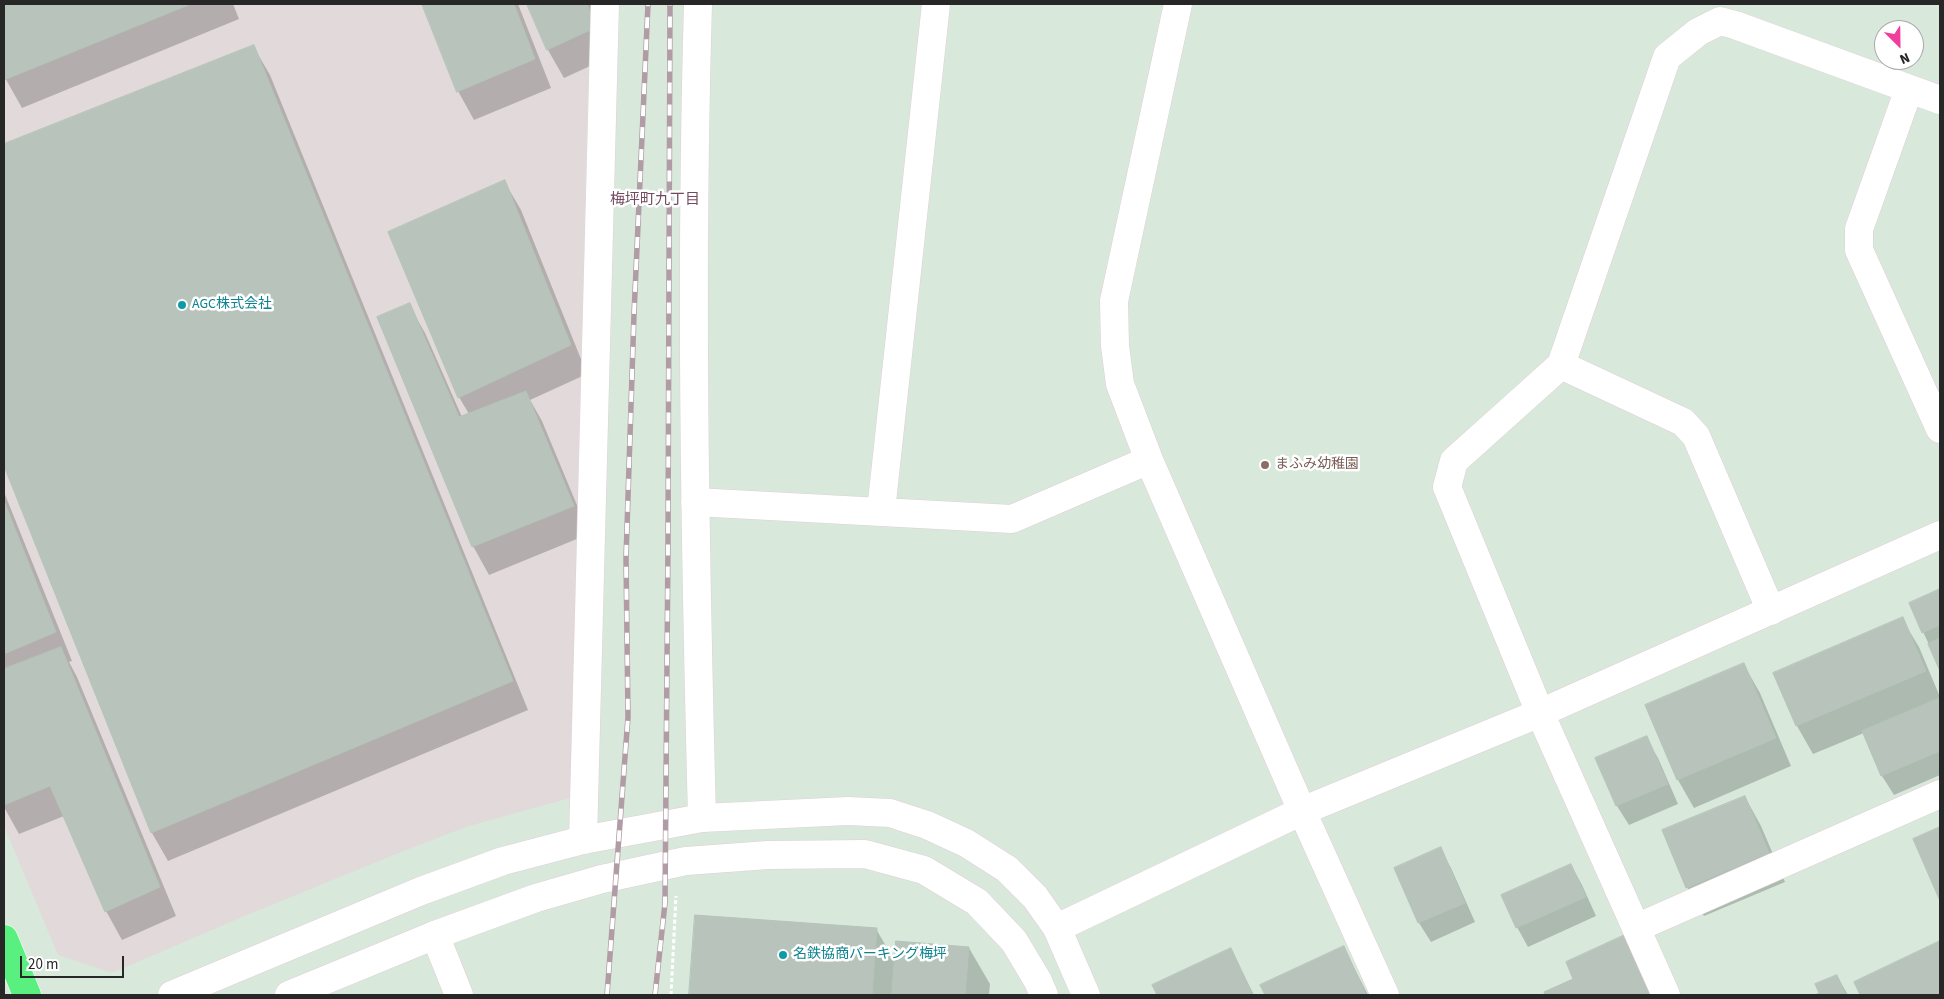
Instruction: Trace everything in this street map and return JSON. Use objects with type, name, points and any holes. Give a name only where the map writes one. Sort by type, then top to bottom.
[{"type":"highway","points":[[4,939],[27,995]]},
{"type":"street","points":[[583,840],[605,4]]},
{"type":"street","points":[[698,4],[694,158],[695,502],[702,818]]},
{"type":"street","points":[[881,512],[936,4]]},
{"type":"street","points":[[1178,4],[1114,301],[1115,346],[1120,384],[1149,460],[1302,811],[1385,995]]},
{"type":"street","points":[[1666,995],[1540,713],[1447,487],[1454,461],[1561,365],[1667,57],[1698,32],[1720,21],[1735,25],[1940,100]]},
{"type":"street","points":[[1909,89],[1858,229],[1859,250],[1940,429]]},
{"type":"street","points":[[1561,365],[1682,422],[1696,436],[1771,611]]},
{"type":"street","points":[[695,502],[1012,519],[1149,460]]},
{"type":"street","points":[[1057,928],[1302,811],[1540,713],[1940,535]]},
{"type":"street","points":[[1636,928],[1940,794]]},
{"type":"street","points":[[172,995],[421,891],[503,861],[583,840],[702,818],[848,811],[890,813],[927,825],[966,843],[1007,869],[1035,897],[1057,928],[1086,995]]},
{"type":"street","points":[[289,995],[435,935],[536,898],[602,879],[686,860],[768,855],[865,854],[924,870],[977,902],[1014,941],[1044,995]]},
{"type":"street","points":[[435,935],[459,995]]},
{"type":"path","points":[[671,995],[676,891]]},
{"type":"shaded area","points":[[4,4],[590,4],[570,798],[469,826],[406,850],[112,973],[58,955],[4,826]]},
{"type":"building","points":[[4,4],[191,4],[4,80]]},
{"type":"building","points":[[422,4],[514,4],[535,59],[457,92]]},
{"type":"building","points":[[527,4],[587,4],[597,27],[547,50]]},
{"type":"building","name":"AGC株式会社","points":[[254,45],[513,681],[151,833],[4,466],[4,144]]},
{"type":"building","points":[[505,180],[571,345],[458,398],[388,232]]},
{"type":"building","points":[[410,303],[459,417],[526,391],[574,506],[472,547],[377,317]]},
{"type":"building","points":[[4,501],[56,632],[4,654]]},
{"type":"building","points":[[1940,589],[1940,625],[1922,633],[1909,603]]},
{"type":"building","points":[[1903,617],[1926,671],[1796,726],[1773,673]]},
{"type":"building","points":[[1940,638],[1940,671],[1928,644]]},
{"type":"building","points":[[61,647],[160,887],[105,912],[50,786],[4,805],[4,669]]},
{"type":"building","points":[[1744,663],[1776,738],[1677,780],[1645,705]]},
{"type":"building","points":[[1940,698],[1940,751],[1881,776],[1862,731]]},
{"type":"building","points":[[1647,736],[1668,784],[1616,806],[1595,758]]},
{"type":"building","points":[[1745,796],[1769,853],[1686,888],[1662,830]]},
{"type":"building","points":[[1940,827],[1940,901],[1913,839]]},
{"type":"building","points":[[1441,847],[1465,903],[1418,923],[1394,868]]},
{"type":"building","points":[[1571,864],[1586,897],[1516,928],[1501,895]]},
{"type":"building","name":"名鉄協商パーキング梅坪","points":[[695,915],[877,928],[872,995],[689,995]]},
{"type":"building","points":[[1627,934],[1655,995],[1545,995],[1544,992],[1573,979],[1566,962]]},
{"type":"building","points":[[896,941],[969,947],[965,995],[892,995]]},
{"type":"building","points":[[1940,941],[1940,995],[1860,995],[1854,982]]},
{"type":"building","points":[[1344,946],[1366,995],[1265,995],[1260,985]]},
{"type":"building","points":[[1231,948],[1253,995],[1157,995],[1152,985]]},
{"type":"building","points":[[1837,975],[1846,995],[1815,995],[1819,993],[1815,984]]},
{"type":"railway","points":[[607,995],[628,717],[626,558],[634,314],[648,4]]},
{"type":"railway","points":[[655,995],[665,903],[670,4]]},
{"type":"place","name":"AGC株式会社","points":[[182,305]]},
{"type":"place","name":"まふみ幼稚園","points":[[1265,465]]},
{"type":"place","name":"名鉄協商パーキング梅坪","points":[[783,955]]},
{"type":"district","name":"梅坪町九丁目","points":[[655,201]]}]
